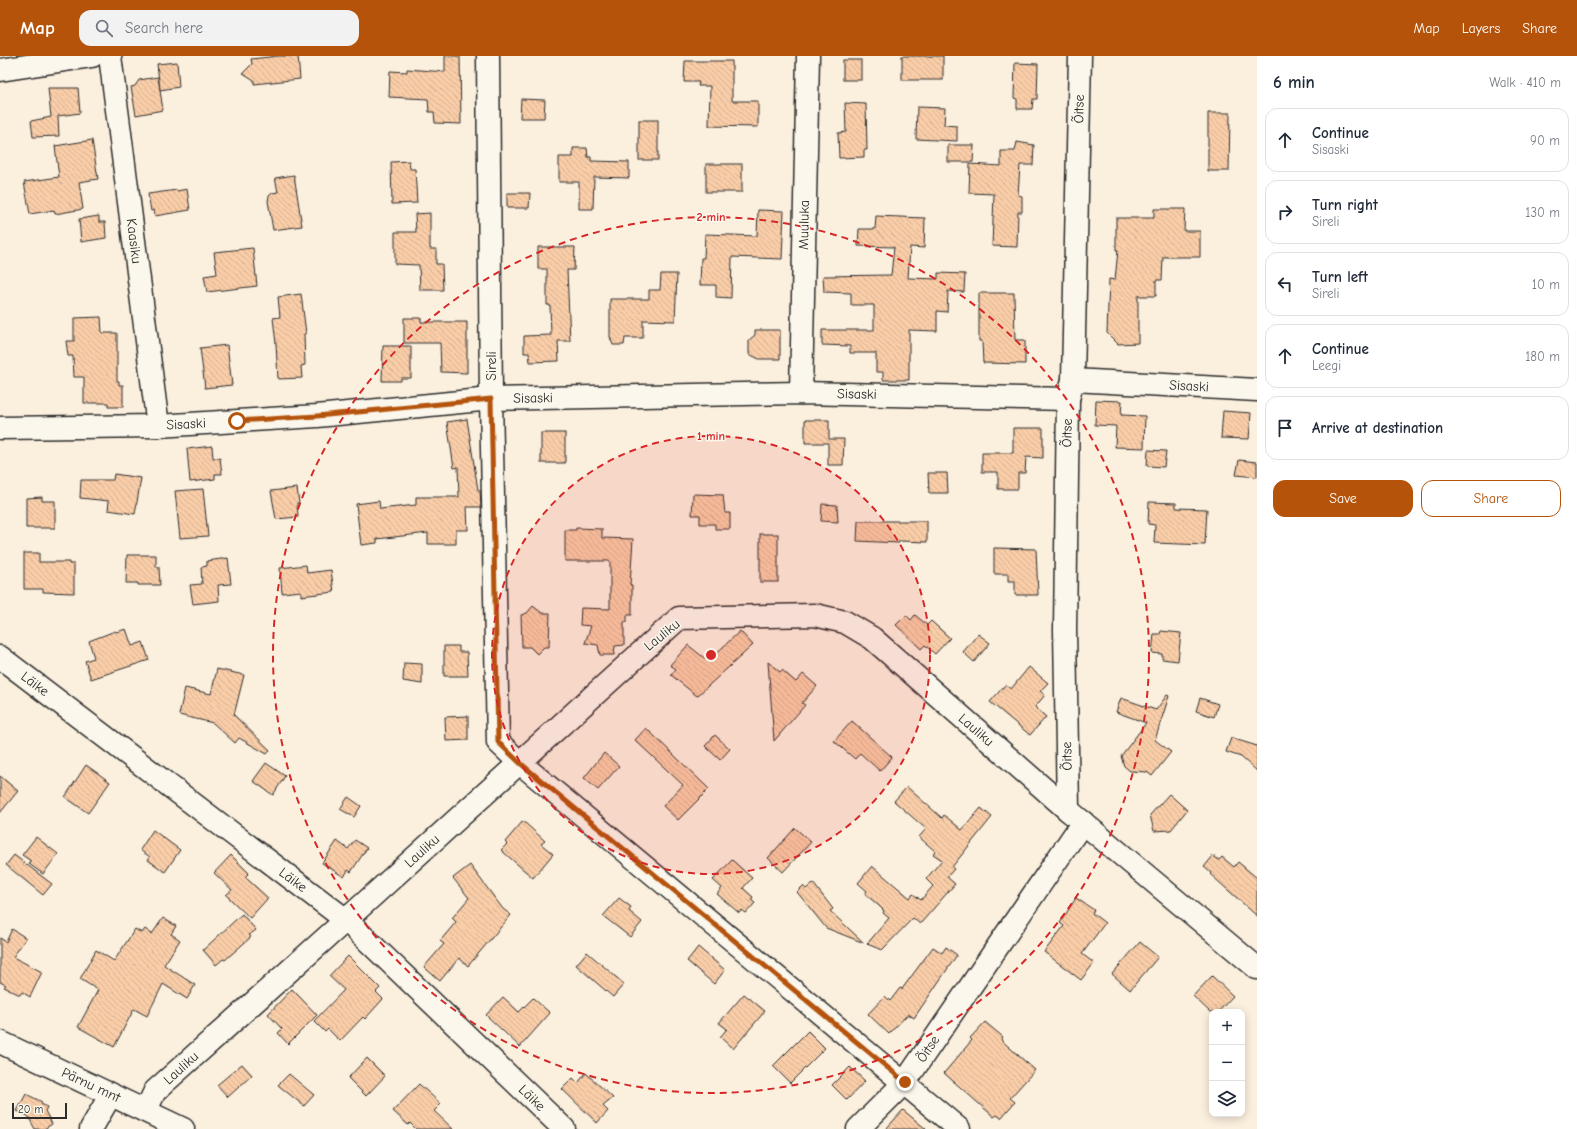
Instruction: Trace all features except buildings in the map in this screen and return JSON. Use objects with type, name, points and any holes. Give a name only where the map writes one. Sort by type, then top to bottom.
[{"type":"street","points":[[0,70],[92,56]]},
{"type":"street","name":"Kaasiku","points":[[110,56],[158,426]]},
{"type":"street","name":"Sireli","points":[[488,56],[491,399],[498,742],[520,763],[905,1082],[959,1129]]},
{"type":"street","name":"Muuluka","points":[[801,393],[808,56]]},
{"type":"street","name":"Õitse","points":[[858,1129],[905,1082],[1075,816],[1065,630],[1070,389],[1080,56]]},
{"type":"street","name":"Sisaski","points":[[0,428],[158,426],[317,416],[491,399],[1070,389],[1257,390]]},
{"type":"street","name":"Lauliku","points":[[146,1110],[155,1091],[679,618],[815,615],[845,622],[872,638],[1075,816],[1257,968]]},
{"type":"street","name":"Läike","points":[[0,657],[346,920],[564,1129]]},
{"type":"street","name":"Pärnu mnt","points":[[0,1042],[146,1110],[183,1129]]},
{"type":"street","points":[[91,1129],[111,1094]]},
{"type":"route","points":[[237,421],[317,416],[491,399],[498,742],[520,763],[905,1082]]}]
